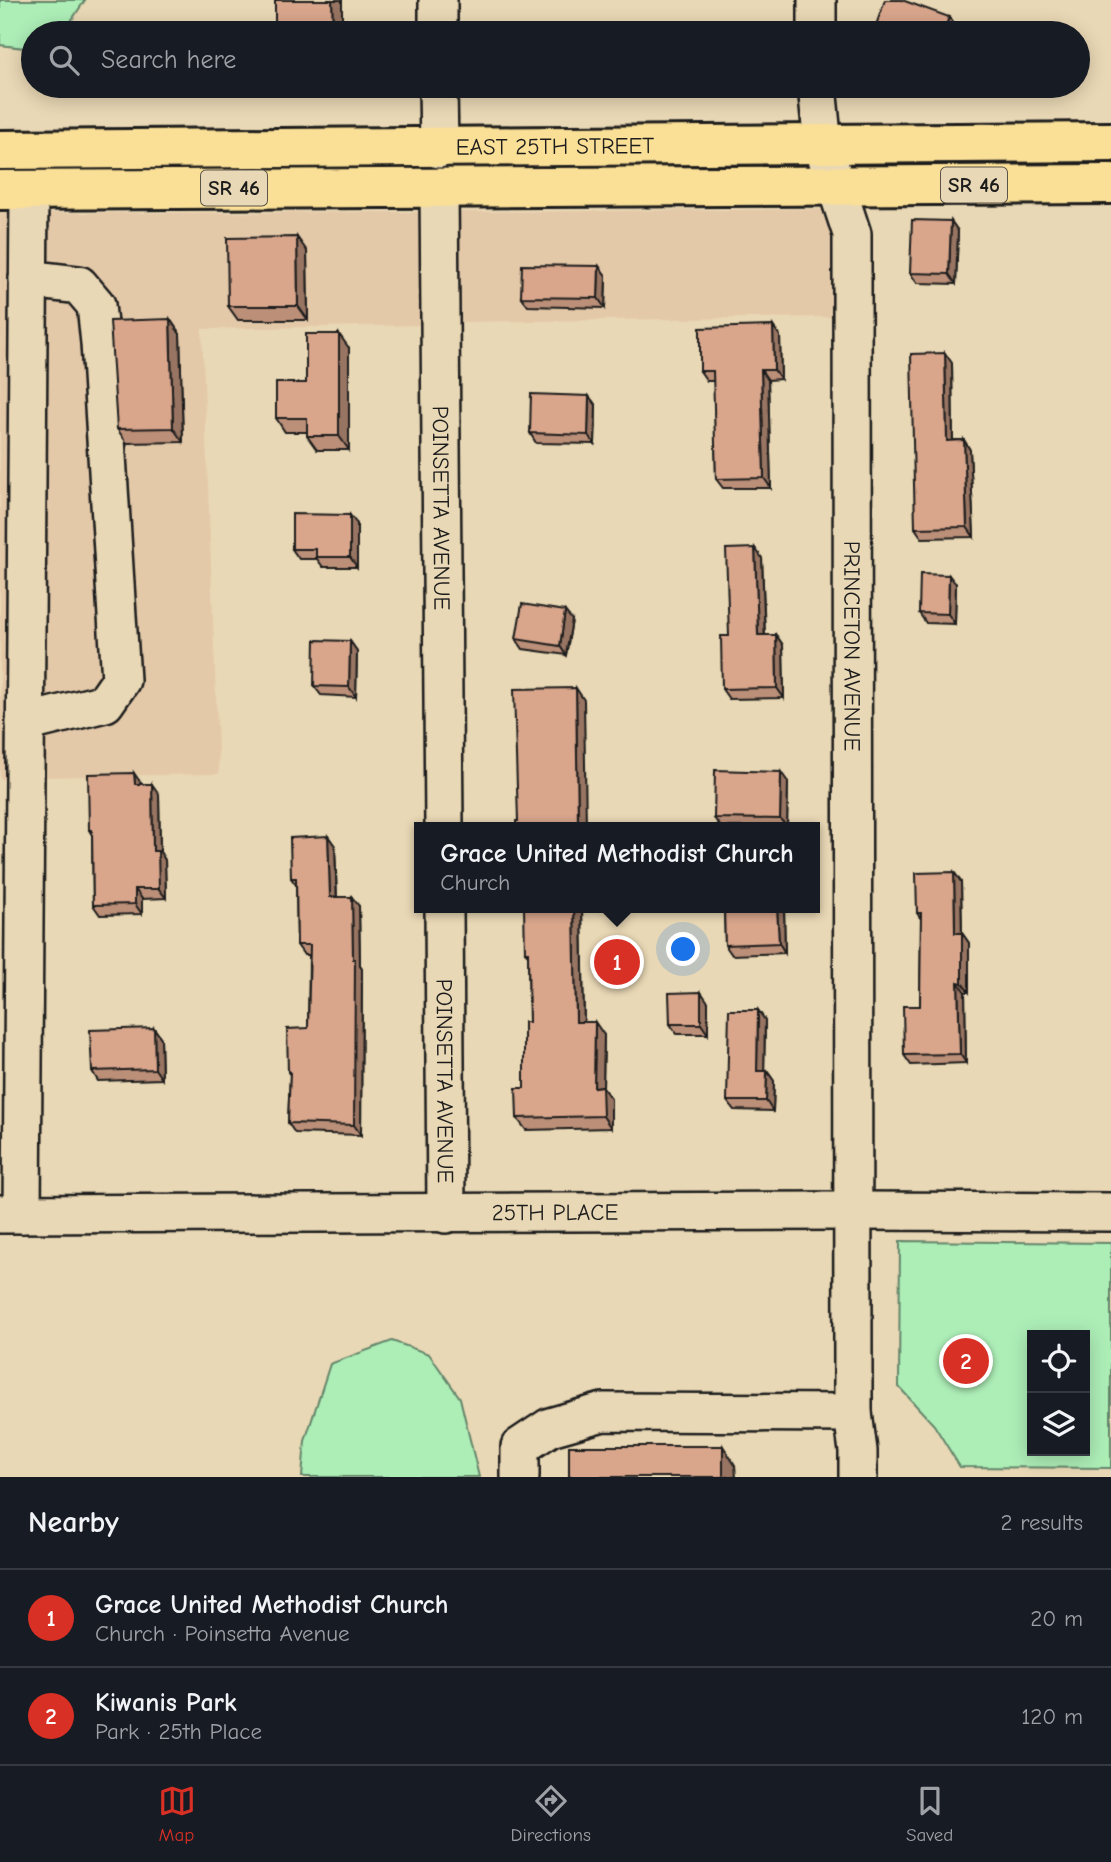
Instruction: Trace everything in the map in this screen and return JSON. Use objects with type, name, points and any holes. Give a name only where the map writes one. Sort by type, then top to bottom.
[{"type":"main road","name":"EAST 25TH STREET","points":[[0,150],[439,149],[1111,142]]},
{"type":"main road","points":[[250,187],[290,171],[414,169],[439,149]]},
{"type":"main road","name":"EAST 25TH STREET","points":[[14,190],[1111,184]]},
{"type":"street","points":[[438,0],[438,21]]},
{"type":"street","points":[[817,0],[817,21]]},
{"type":"street","points":[[439,98],[439,149]]},
{"type":"street","name":"PRINCETON AVENUE","points":[[818,98],[823,146],[852,234],[853,1413],[858,1477]]},
{"type":"street","name":"POINSETTA AVENUE","points":[[439,188],[444,822]]},
{"type":"street","points":[[11,1214],[25,723],[28,279],[14,190]]},
{"type":"street","points":[[25,723],[105,703],[121,680],[96,305],[79,285],[28,279]]},
{"type":"street","name":"POINSETTA AVENUE","points":[[444,913],[446,1214]]},
{"type":"street","name":"25TH PLACE","points":[[11,1214],[1111,1212]]},
{"type":"street","points":[[520,1477],[520,1447],[550,1427],[603,1412],[853,1413]]},
{"type":"shaded area","points":[[824,209],[837,237],[838,317],[457,322],[455,212]]},
{"type":"shaded area","points":[[423,212],[426,325],[202,329],[219,774],[39,777],[44,213]]},
{"type":"shaded area","points":[[0,213],[12,213],[12,779],[0,779]]},
{"type":"green space","points":[[0,0],[85,0],[71,21],[21,21],[21,48],[0,45]]},
{"type":"green space","points":[[900,1241],[1111,1243],[1111,1468],[960,1467],[934,1425],[899,1387]]},
{"type":"green space","points":[[392,1341],[429,1354],[460,1398],[479,1477],[302,1477],[305,1441],[330,1364]]},
{"type":"building","points":[[275,0],[332,0],[333,21],[275,21]]},
{"type":"building","points":[[885,0],[902,0],[949,17],[948,21],[878,21]]},
{"type":"building","points":[[912,220],[951,221],[949,274],[910,273]]},
{"type":"building","points":[[297,237],[298,306],[228,306],[227,238]]},
{"type":"building","points":[[522,265],[599,266],[598,298],[521,297]]},
{"type":"building","points":[[170,319],[173,428],[117,429],[110,321]]},
{"type":"building","points":[[773,326],[774,370],[761,370],[764,478],[716,479],[713,371],[700,371],[700,328]]},
{"type":"building","points":[[306,334],[339,334],[339,436],[307,436],[307,418],[276,418],[276,383],[306,383]]},
{"type":"building","points":[[945,353],[947,441],[964,440],[967,527],[915,528],[911,354]]},
{"type":"building","points":[[531,394],[589,396],[588,435],[530,433]]},
{"type":"building","points":[[292,514],[350,515],[350,557],[316,557],[316,549],[292,549]]},
{"type":"building","points":[[755,548],[758,635],[776,635],[777,688],[722,689],[721,636],[729,636],[726,549]]},
{"type":"building","points":[[920,574],[949,575],[948,614],[919,613]]},
{"type":"building","points":[[522,604],[565,611],[560,646],[516,639]]},
{"type":"building","points":[[315,640],[350,641],[349,687],[314,686]]},
{"type":"building","points":[[576,688],[578,822],[516,822],[514,689]]},
{"type":"building","points":[[715,770],[781,772],[780,819],[714,818]]},
{"type":"building","points":[[134,773],[135,784],[152,784],[153,851],[158,851],[159,889],[135,889],[135,904],[93,905],[88,774]]},
{"type":"building","points":[[328,836],[330,897],[352,897],[355,959],[354,1125],[288,1123],[290,1072],[287,1029],[308,1028],[310,945],[297,945],[296,878],[291,878],[290,838]]},
{"type":"building","points":[[954,872],[955,933],[962,933],[962,983],[958,982],[960,1054],[904,1055],[903,1006],[920,1006],[921,913],[917,913],[916,873]]},
{"type":"building","points":[[524,913],[574,913],[576,1022],[595,1022],[594,1087],[602,1086],[603,1116],[517,1118],[516,1088],[524,1088],[524,1022],[529,1022],[528,952],[525,952]]},
{"type":"building","points":[[724,913],[777,913],[779,943],[725,945]]},
{"type":"building","points":[[701,992],[701,1024],[670,1024],[669,993]]},
{"type":"building","points":[[729,1010],[758,1010],[757,1071],[767,1071],[766,1101],[727,1101]]},
{"type":"building","points":[[154,1028],[155,1069],[92,1071],[90,1030]]},
{"type":"building","points":[[569,1446],[723,1446],[723,1477],[569,1477]]},
{"type":"place","name":"Grace United Methodist Church","points":[[617,962]]},
{"type":"place","name":"Kiwanis Park","points":[[966,1361]]}]
